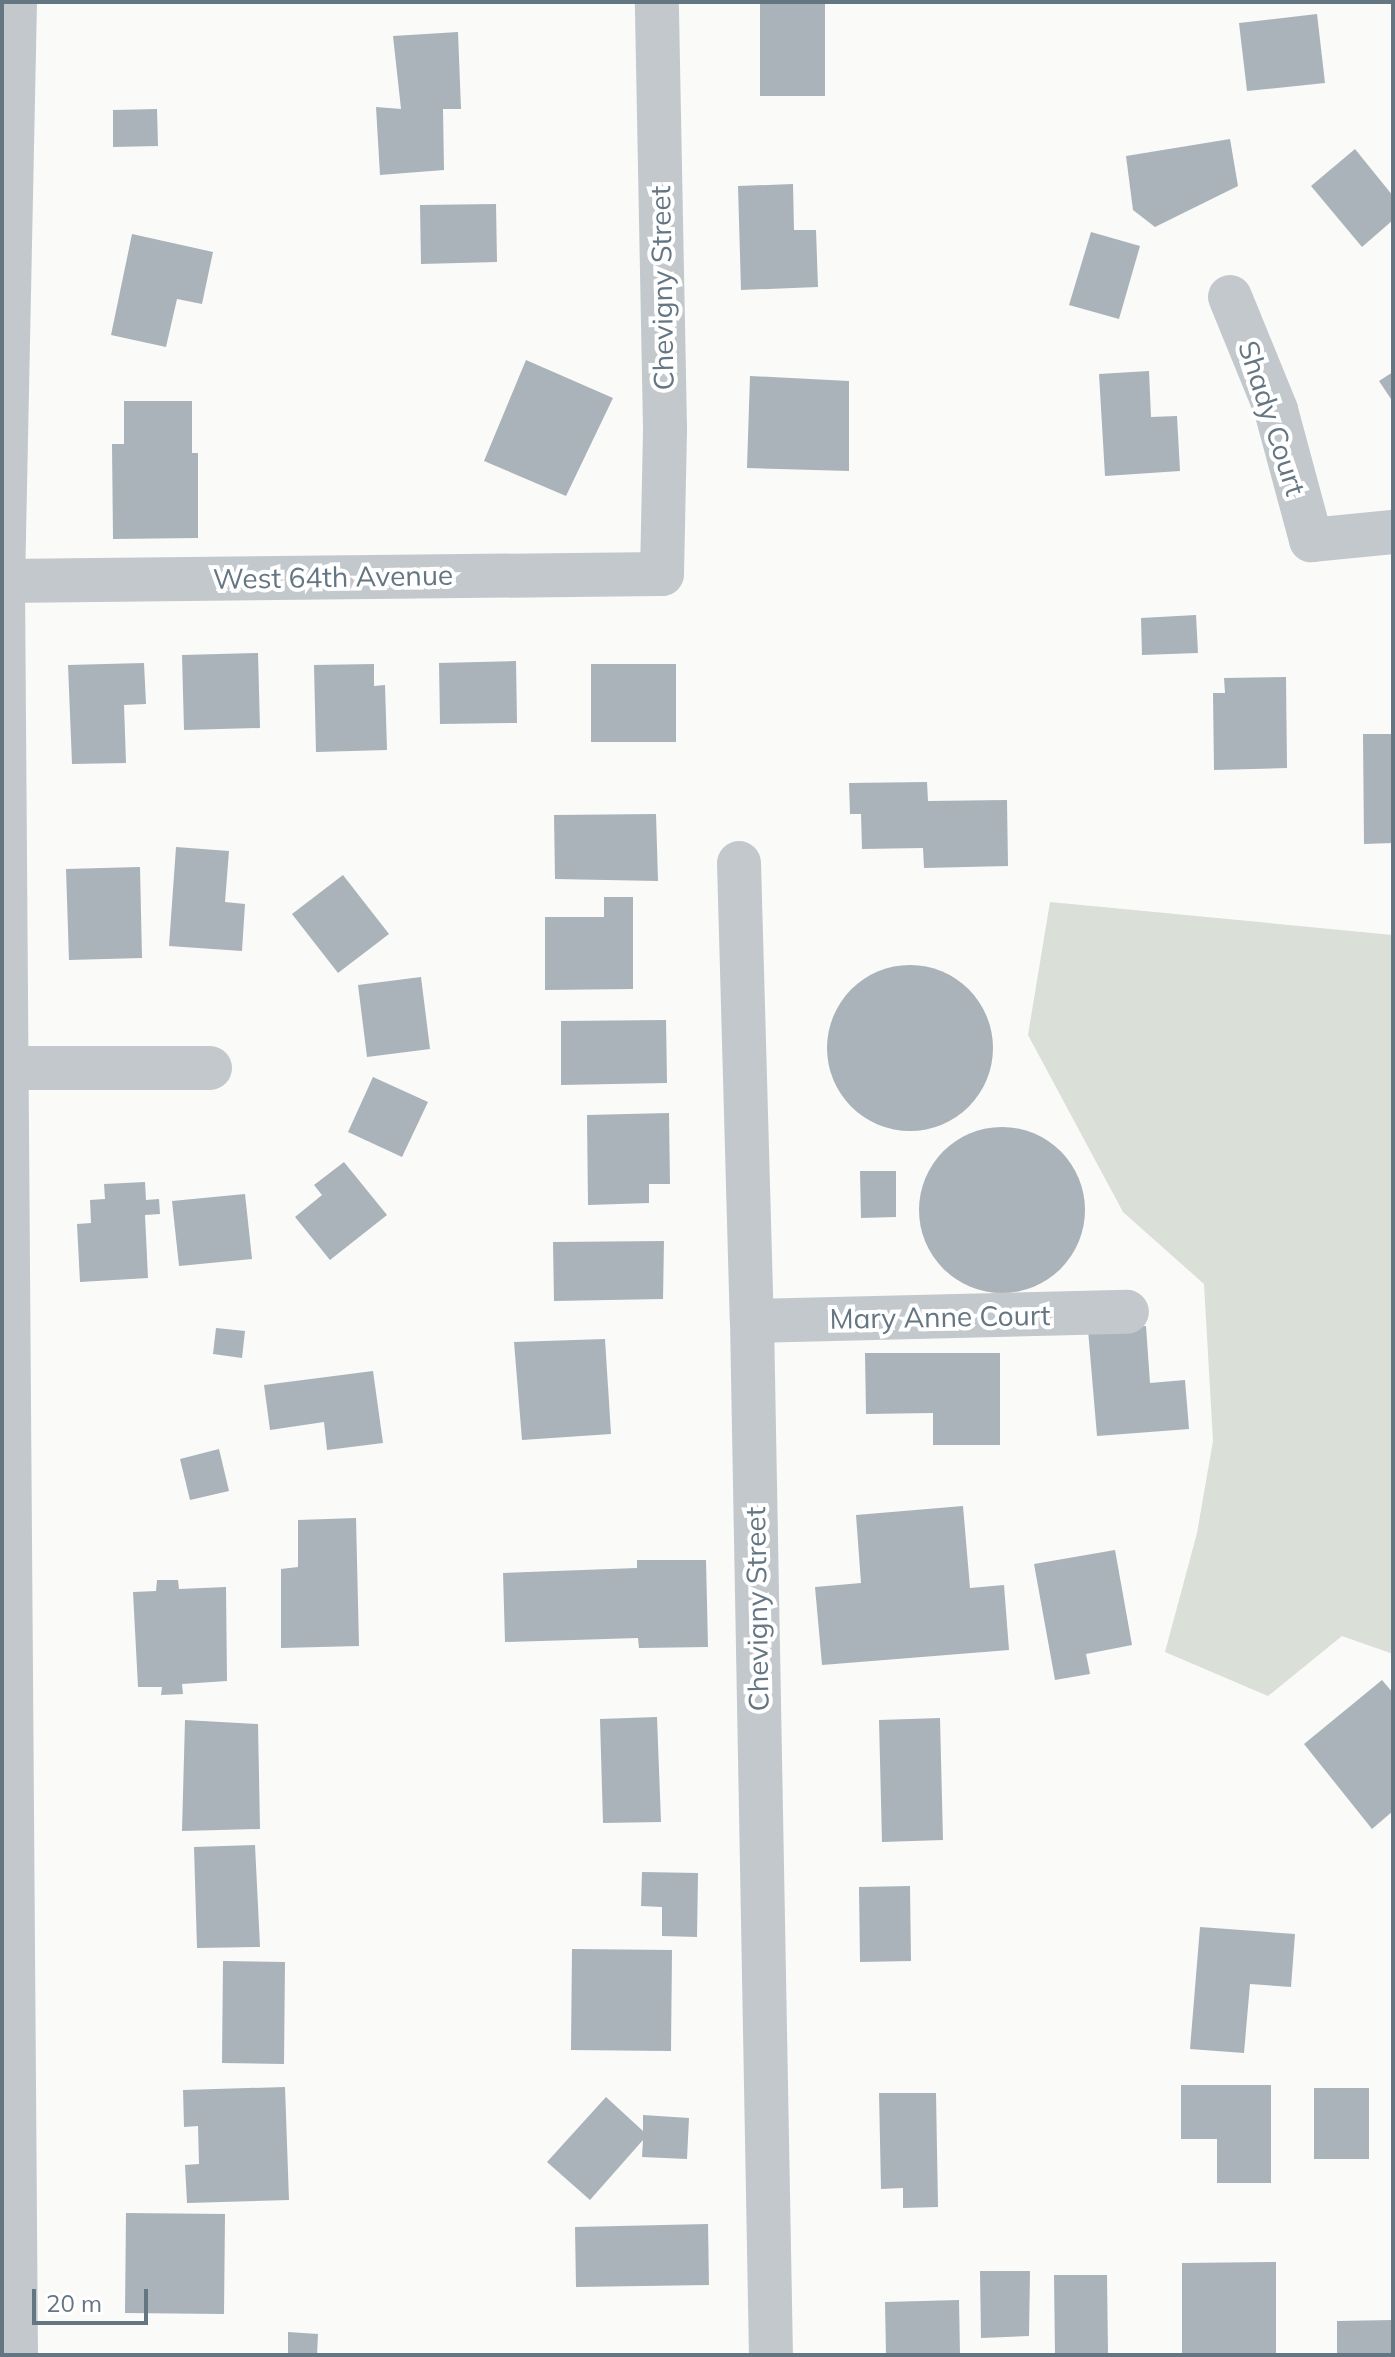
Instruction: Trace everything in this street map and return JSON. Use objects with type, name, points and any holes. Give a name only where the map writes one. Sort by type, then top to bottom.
[{"type":"street","points":[[15,2],[4,581],[16,2355]]},
{"type":"street","name":"Chevigny Street","points":[[657,2],[665,428],[662,574]]},
{"type":"street","name":"Shady Court","points":[[1230,297],[1276,410],[1311,540],[1393,532]]},
{"type":"street","name":"West 64th Avenue","points":[[4,581],[662,574]]},
{"type":"street","name":"Chevigny Street","points":[[739,863],[752,1321],[771,2355]]},
{"type":"street","points":[[7,1068],[210,1068]]},
{"type":"street","name":"Mary Anne Court","points":[[752,1321],[1127,1312]]},
{"type":"shaded area","points":[[1050,902],[1393,935],[1393,1654],[1342,1636],[1268,1696],[1165,1652],[1197,1533],[1213,1441],[1204,1284],[1123,1212],[1028,1035]]},
{"type":"building","points":[[760,4],[825,4],[825,96],[760,96]]},
{"type":"building","points":[[1317,14],[1325,83],[1247,91],[1239,23]]},
{"type":"building","points":[[458,32],[461,109],[443,109],[444,170],[380,175],[376,107],[401,109],[393,36]]},
{"type":"building","points":[[157,109],[158,146],[113,147],[113,110]]},
{"type":"building","points":[[1230,139],[1238,186],[1155,227],[1133,210],[1126,156]]},
{"type":"building","points":[[1355,149],[1393,196],[1393,220],[1362,247],[1311,186]]},
{"type":"building","points":[[793,184],[794,230],[816,230],[818,287],[741,290],[738,186]]},
{"type":"building","points":[[496,204],[497,262],[421,264],[420,205]]},
{"type":"building","points":[[1091,232],[1140,246],[1119,319],[1069,305]]},
{"type":"building","points":[[132,234],[213,252],[202,304],[177,299],[166,347],[111,335]]},
{"type":"building","points":[[526,360],[613,398],[566,496],[484,461]]},
{"type":"building","points":[[1149,371],[1151,417],[1177,416],[1180,471],[1105,476],[1099,374]]},
{"type":"building","points":[[1393,372],[1393,402],[1379,381]]},
{"type":"building","points":[[750,376],[849,381],[849,471],[747,468]]},
{"type":"building","points":[[124,401],[192,401],[192,453],[198,453],[198,538],[113,539],[112,444],[124,444]]},
{"type":"building","points":[[1196,615],[1198,653],[1142,655],[1141,618]]},
{"type":"building","points":[[258,653],[260,728],[184,730],[182,655]]},
{"type":"building","points":[[516,661],[517,723],[440,724],[439,663]]},
{"type":"building","points":[[144,663],[146,704],[124,705],[126,763],[72,764],[68,665]]},
{"type":"building","points":[[374,664],[374,686],[385,685],[387,750],[316,752],[314,665]]},
{"type":"building","points":[[591,664],[676,664],[676,742],[591,742]]},
{"type":"building","points":[[1286,677],[1287,768],[1214,770],[1213,693],[1225,693],[1224,678]]},
{"type":"building","points":[[1363,734],[1393,734],[1393,843],[1364,844]]},
{"type":"building","points":[[927,782],[928,801],[1007,800],[1008,866],[924,868],[923,848],[862,849],[861,814],[850,814],[849,783]]},
{"type":"building","points":[[656,814],[658,881],[555,879],[554,815]]},
{"type":"building","points":[[176,847],[229,851],[225,902],[245,904],[242,951],[169,946]]},
{"type":"building","points":[[140,867],[142,958],[69,960],[66,869]]},
{"type":"building","points":[[343,875],[389,934],[338,973],[292,914]]},
{"type":"building","points":[[604,897],[633,897],[633,989],[545,990],[545,917],[604,917]]},
{"type":"building","points":[[910,965],[942,972],[968,990],[986,1016],[993,1048],[986,1080],[968,1106],[942,1124],[910,1131],[878,1124],[852,1106],[834,1080],[827,1048],[834,1016],[852,990],[878,972]]},
{"type":"building","points":[[421,977],[430,1049],[367,1057],[358,985]]},
{"type":"building","points":[[666,1020],[667,1083],[561,1085],[561,1021]]},
{"type":"building","points":[[373,1077],[428,1102],[402,1157],[348,1132]]},
{"type":"building","points":[[669,1113],[670,1184],[649,1184],[649,1203],[588,1205],[587,1115]]},
{"type":"building","points":[[1002,1127],[1034,1134],[1060,1152],[1078,1178],[1085,1210],[1078,1242],[1060,1268],[1034,1286],[1002,1293],[970,1286],[944,1268],[926,1242],[919,1210],[926,1178],[944,1152],[970,1134]]},
{"type":"building","points":[[344,1162],[387,1215],[330,1260],[295,1217],[322,1195],[314,1185]]},
{"type":"building","points":[[860,1171],[896,1171],[896,1217],[861,1218]]},
{"type":"building","points":[[145,1182],[146,1200],[159,1199],[160,1214],[145,1215],[148,1278],[80,1282],[77,1224],[91,1223],[90,1200],[105,1199],[104,1184]]},
{"type":"building","points":[[245,1194],[252,1259],[179,1266],[172,1201]]},
{"type":"building","points":[[664,1241],[663,1299],[554,1301],[553,1242]]},
{"type":"building","points":[[1146,1326],[1150,1383],[1185,1380],[1189,1429],[1097,1436],[1088,1330]]},
{"type":"building","points":[[216,1328],[245,1331],[242,1358],[213,1354]]},
{"type":"building","points":[[605,1339],[611,1434],[522,1440],[514,1342]]},
{"type":"building","points":[[865,1353],[1000,1353],[1000,1445],[933,1445],[933,1413],[866,1414]]},
{"type":"building","points":[[373,1371],[383,1443],[327,1450],[324,1422],[270,1430],[264,1385]]},
{"type":"building","points":[[219,1449],[229,1491],[190,1500],[180,1459]]},
{"type":"building","points":[[963,1506],[970,1588],[1004,1585],[1009,1650],[822,1665],[815,1587],[861,1583],[856,1515]]},
{"type":"building","points":[[356,1518],[359,1646],[281,1648],[281,1569],[298,1567],[298,1520]]},
{"type":"building","points":[[1115,1550],[1132,1645],[1086,1654],[1090,1674],[1055,1680],[1034,1564]]},
{"type":"building","points":[[637,1560],[706,1560],[708,1647],[639,1648],[638,1638],[505,1642],[503,1573],[637,1568]]},
{"type":"building","points":[[157,1580],[178,1580],[179,1589],[226,1587],[227,1681],[182,1684],[183,1694],[161,1695],[162,1687],[138,1687],[133,1592],[156,1591]]},
{"type":"building","points":[[1382,1680],[1393,1693],[1393,1811],[1372,1829],[1304,1744]]},
{"type":"building","points":[[657,1717],[661,1822],[603,1823],[600,1719]]},
{"type":"building","points":[[940,1718],[943,1840],[882,1842],[879,1720]]},
{"type":"building","points":[[185,1720],[258,1724],[260,1829],[182,1831]]},
{"type":"building","points":[[255,1845],[260,1947],[197,1948],[194,1847]]},
{"type":"building","points":[[642,1872],[698,1873],[697,1937],[662,1936],[662,1907],[641,1906]]},
{"type":"building","points":[[910,1886],[911,1961],[860,1962],[859,1887]]},
{"type":"building","points":[[1200,1927],[1295,1934],[1291,1987],[1250,1984],[1244,2053],[1190,2049]]},
{"type":"building","points":[[572,1949],[672,1950],[671,2051],[571,2050]]},
{"type":"building","points":[[223,1961],[285,1962],[284,2064],[222,2063]]},
{"type":"building","points":[[1181,2085],[1271,2085],[1271,2183],[1217,2183],[1217,2139],[1181,2139]]},
{"type":"building","points":[[285,2087],[289,2200],[187,2203],[185,2165],[199,2164],[198,2126],[184,2127],[183,2090]]},
{"type":"building","points":[[1314,2088],[1369,2088],[1369,2159],[1314,2159]]},
{"type":"building","points":[[879,2093],[936,2093],[938,2207],[903,2208],[903,2188],[881,2189]]},
{"type":"building","points":[[606,2097],[643,2131],[643,2115],[689,2118],[687,2159],[642,2157],[643,2140],[590,2200],[547,2162]]},
{"type":"building","points":[[126,2213],[225,2214],[224,2314],[125,2313]]},
{"type":"building","points":[[708,2224],[709,2285],[576,2287],[575,2227]]},
{"type":"building","points":[[1276,2262],[1276,2355],[1182,2355],[1182,2263]]},
{"type":"building","points":[[980,2271],[1030,2271],[1029,2336],[981,2338]]},
{"type":"building","points":[[1054,2275],[1107,2275],[1108,2355],[1055,2355]]},
{"type":"building","points":[[959,2300],[960,2355],[886,2355],[885,2302]]},
{"type":"building","points":[[1393,2320],[1393,2355],[1337,2355],[1337,2321]]},
{"type":"building","points":[[288,2332],[318,2334],[317,2355],[288,2355]]}]
